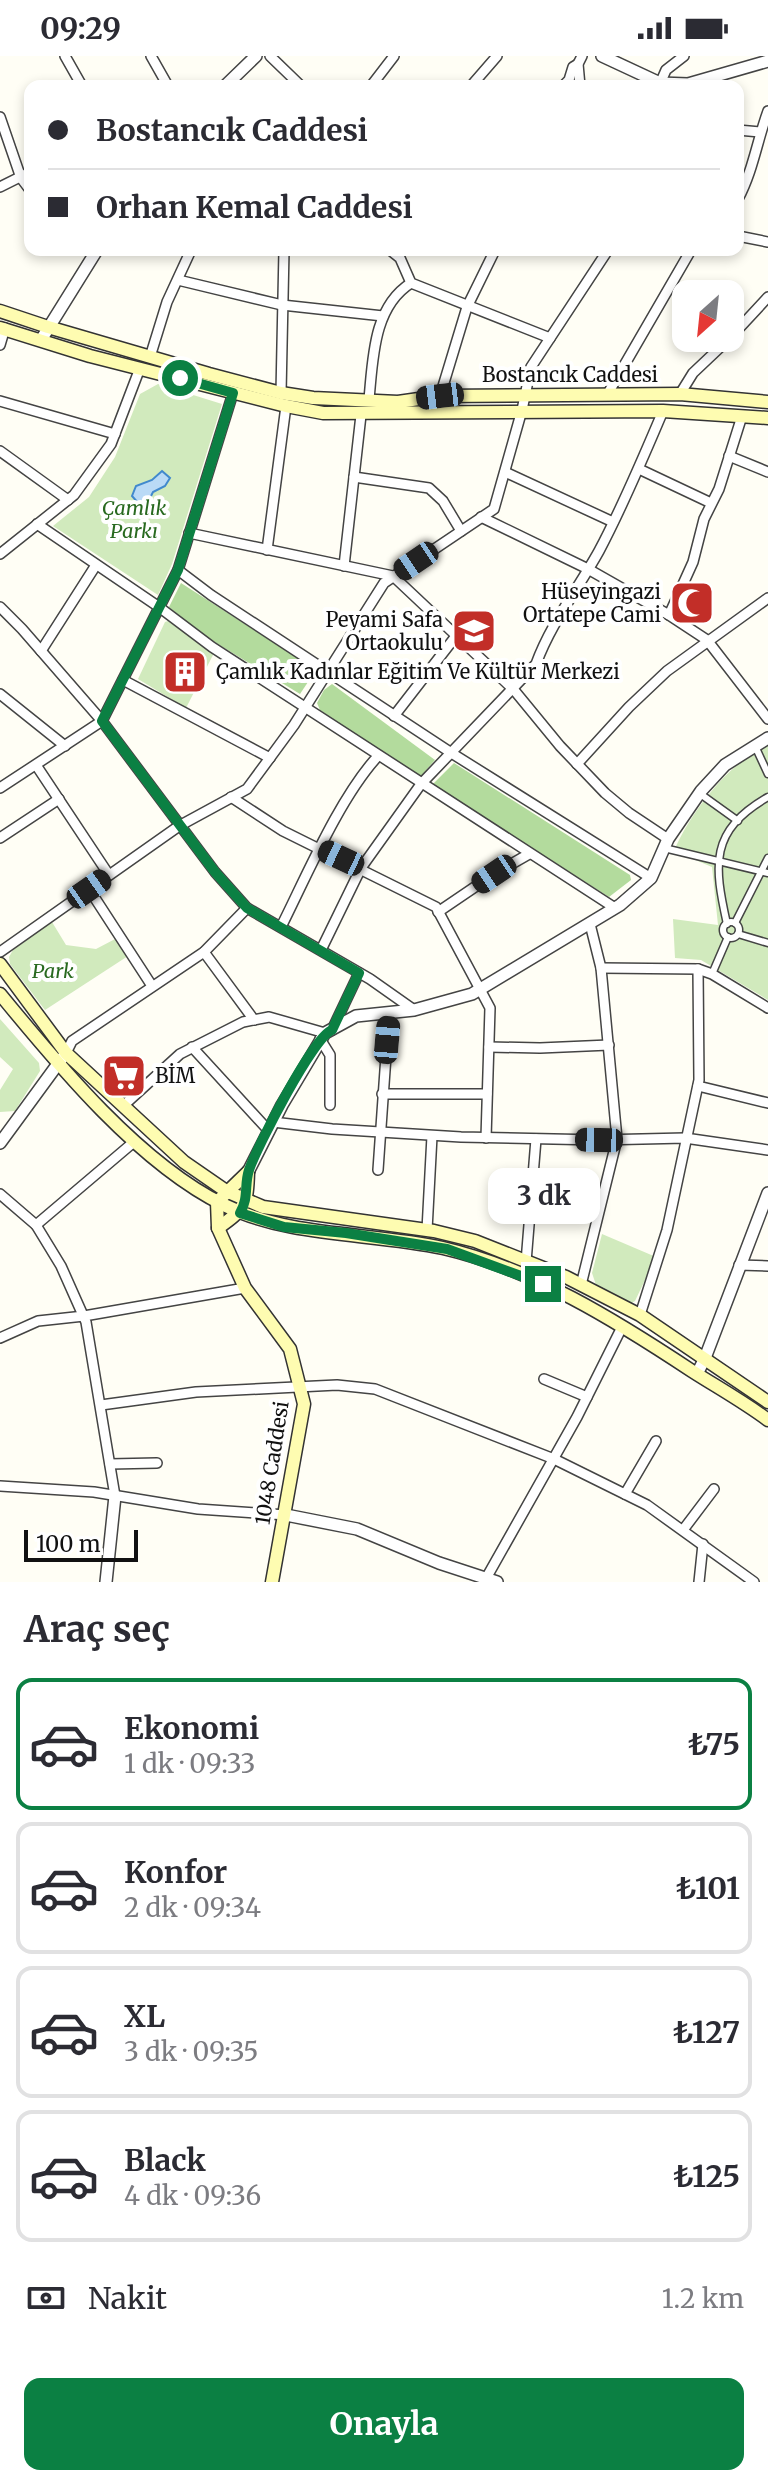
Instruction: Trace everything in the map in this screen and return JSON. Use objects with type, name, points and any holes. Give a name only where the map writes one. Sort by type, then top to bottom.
[{"type":"main road","name":"Bostancık Caddesi","points":[[0,311],[150,357],[281,393],[313,398],[398,402],[440,396],[680,394],[768,402]]},
{"type":"main road","name":"Bostancık Caddesi","points":[[2,328],[233,393],[323,413],[663,411],[768,418]]},
{"type":"main road","points":[[0,964],[66,1053],[222,1196]]},
{"type":"main road","points":[[0,994],[57,1064],[135,1141],[195,1188],[222,1196],[284,1227],[447,1249],[543,1284],[622,1327],[768,1420]]},
{"type":"main road","points":[[222,1196],[248,1172]]},
{"type":"main road","points":[[218,1228],[244,1206],[248,1172]]},
{"type":"main road","name":"1048 Caddesi","points":[[222,1196],[218,1228],[245,1288],[290,1349],[304,1404],[272,1582]]},
{"type":"main road","points":[[244,1206],[427,1230],[475,1241],[581,1285],[640,1315],[768,1402]]},
{"type":"street","points":[[65,56],[79,80]]},
{"type":"street","points":[[151,56],[165,80]]},
{"type":"street","points":[[231,80],[256,56]]},
{"type":"street","points":[[270,56],[295,80]]},
{"type":"street","points":[[376,80],[394,56]]},
{"type":"street","points":[[476,80],[497,56]]},
{"type":"street","points":[[602,56],[650,80]]},
{"type":"street","points":[[662,80],[666,70],[684,56]]},
{"type":"street","points":[[569,80],[573,67],[580,60]]},
{"type":"street","points":[[700,80],[759,60]]},
{"type":"street","points":[[744,188],[750,178],[760,132],[768,113]]},
{"type":"street","points":[[0,117],[24,171]]},
{"type":"street","points":[[744,131],[760,132]]},
{"type":"street","points":[[0,187],[24,176]]},
{"type":"street","points":[[744,237],[768,242]]},
{"type":"street","points":[[41,340],[92,256]]},
{"type":"street","points":[[150,357],[167,302],[188,256]]},
{"type":"street","points":[[281,393],[284,256]]},
{"type":"street","points":[[398,256],[411,283],[550,338]]},
{"type":"street","points":[[440,396],[467,307],[492,256]]},
{"type":"street","points":[[0,952],[179,826],[247,789],[306,705],[384,583],[494,509],[531,367],[604,256]]},
{"type":"street","points":[[607,395],[688,256]]},
{"type":"street","points":[[178,280],[282,305],[383,316]]},
{"type":"street","points":[[369,399],[374,350],[383,316],[397,291],[411,283]]},
{"type":"street","points":[[744,323],[768,297]]},
{"type":"street","points":[[0,345],[2,328]]},
{"type":"street","points":[[680,394],[693,373],[715,352]]},
{"type":"street","points":[[0,554],[68,500],[111,444],[140,368]]},
{"type":"street","points":[[1,787],[102,721],[178,570],[233,393]]},
{"type":"street","points":[[0,401],[115,434]]},
{"type":"street","points":[[267,550],[286,406]]},
{"type":"street","points":[[321,950],[361,868],[421,784],[536,664],[545,640],[613,522],[663,411]]},
{"type":"street","points":[[344,566],[361,415]]},
{"type":"street","points":[[669,615],[693,562],[704,519],[719,489],[742,416]]},
{"type":"street","points":[[0,451],[68,500]]},
{"type":"street","points":[[729,456],[768,472]]},
{"type":"street","points":[[639,469],[711,503]]},
{"type":"street","points":[[505,472],[613,522]]},
{"type":"street","points":[[354,477],[429,488],[443,501],[461,531]]},
{"type":"street","points":[[481,517],[588,569],[707,640],[768,719]]},
{"type":"street","points":[[37,524],[212,647],[306,705],[378,756],[615,908]]},
{"type":"street","points":[[189,533],[393,576],[514,690],[577,764],[666,844],[768,873]]},
{"type":"street","points":[[41,651],[96,565]]},
{"type":"street","points":[[178,570],[394,716],[651,878]]},
{"type":"street","points":[[577,764],[647,689],[707,640],[768,598]]},
{"type":"street","points":[[0,607],[102,721],[179,826],[247,908],[359,973],[414,1010]]},
{"type":"street","points":[[394,716],[456,636]]},
{"type":"street","points":[[123,680],[270,758]]},
{"type":"street","points":[[0,694],[65,746]]},
{"type":"street","points":[[123,1106],[180,1054],[243,1022],[269,1017],[326,1034],[356,1016],[414,1010],[472,994],[615,908],[651,878],[666,844],[699,793],[725,765],[768,738]]},
{"type":"street","points":[[755,746],[768,774]]},
{"type":"street","points":[[281,927],[320,849],[365,770],[378,756]]},
{"type":"street","points":[[36,765],[109,875]]},
{"type":"street","points":[[699,793],[738,821]]},
{"type":"street","points":[[231,797],[283,831],[436,907],[490,1008],[486,1138]]},
{"type":"street","points":[[738,934],[738,927],[731,923],[717,871],[718,861],[725,838],[738,821],[768,797]]},
{"type":"street","points":[[0,838],[59,799]]},
{"type":"street","points":[[438,912],[529,854]]},
{"type":"street","points":[[728,937],[724,930],[768,858]]},
{"type":"street","points":[[89,889],[152,986]]},
{"type":"street","points":[[0,1143],[72,1041],[204,952],[247,908]]},
{"type":"street","points":[[581,1285],[617,1139],[601,968],[590,924]]},
{"type":"street","points":[[728,937],[738,934],[768,943]]},
{"type":"street","points":[[712,974],[728,937]]},
{"type":"street","points":[[204,952],[254,1020]]},
{"type":"street","points":[[601,968],[698,969],[712,974],[768,1008]]},
{"type":"street","points":[[640,1315],[667,1230],[698,1086],[698,969]]},
{"type":"street","points":[[248,1172],[359,973]]},
{"type":"street","points":[[378,1170],[389,1013]]},
{"type":"street","points":[[326,1034],[330,1055],[330,1105]]},
{"type":"street","points":[[489,1047],[609,1045]]},
{"type":"street","points":[[192,1047],[271,1127],[486,1138],[685,1138],[768,1150]]},
{"type":"street","points":[[698,1086],[768,1103]]},
{"type":"street","points":[[382,1094],[487,1094]]},
{"type":"street","points":[[427,1230],[432,1136]]},
{"type":"street","points":[[526,1262],[536,1139]]},
{"type":"street","points":[[36,1225],[135,1141]]},
{"type":"street","points":[[697,1374],[768,1193]]},
{"type":"street","points":[[0,1194],[36,1225],[61,1266],[84,1316],[115,1496],[106,1582]]},
{"type":"street","points":[[739,1265],[768,1266]]},
{"type":"street","points":[[0,1338],[38,1321],[245,1288]]},
{"type":"street","points":[[0,1486],[115,1496],[198,1509],[286,1515],[357,1529],[489,1580],[622,1327]]},
{"type":"street","points":[[544,1379],[587,1397]]},
{"type":"street","points":[[101,1405],[196,1392],[337,1385],[375,1389],[554,1459],[647,1505],[754,1582]]},
{"type":"street","points":[[625,1494],[656,1441]]},
{"type":"street","points":[[110,1464],[157,1463]]},
{"type":"street","points":[[683,1530],[714,1489]]},
{"type":"street","points":[[699,1582],[703,1544]]},
{"type":"green space","name":"Çamlık Parkı","points":[[158,384],[222,404],[172,564],[158,595],[53,526],[89,497],[115,457],[140,394]]},
{"type":"green space","points":[[181,583],[316,670],[300,694],[198,632],[169,607]]},
{"type":"green space","points":[[168,621],[214,653],[186,708],[138,679]]},
{"type":"green space","points":[[332,684],[435,760],[421,776],[415,775],[320,710],[317,703],[324,690]]},
{"type":"green space","points":[[768,745],[768,1000],[701,960],[675,958],[673,919],[718,925],[712,867],[674,851],[712,790],[739,763]]},
{"type":"green space","points":[[454,763],[630,875],[631,880],[609,897],[432,785]]},
{"type":"green space","name":"Park","points":[[52,922],[66,945],[96,949],[117,938],[128,956],[45,1010],[10,964],[9,957],[13,950]]},
{"type":"green space","points":[[0,1019],[39,1063],[40,1071],[15,1111],[0,1112],[0,1090],[13,1069],[0,1057]]},
{"type":"green space","points":[[602,1234],[656,1257],[635,1301],[630,1304],[596,1285],[592,1273]]},
{"type":"water","points":[[162,471],[170,478],[165,486],[153,492],[147,504],[139,504],[132,496],[136,486],[152,480]]},
{"type":"place","name":"Hüseyingazi Ortatepe Cami","points":[[692,603]]},
{"type":"place","name":"Peyami Safa Ortaokulu","points":[[474,631]]},
{"type":"place","name":"Çamlık Kadınlar Eğitim Ve Kültür Merkezi","points":[[185,672]]},
{"type":"place","name":"BİM","points":[[124,1076]]},
{"type":"route","points":[[180,378],[233,393],[178,570],[102,721],[179,826],[247,908],[359,973],[332,1030],[325,1033],[310,1054],[248,1172],[247,1200],[240,1213],[284,1227],[447,1249],[543,1284]]}]
